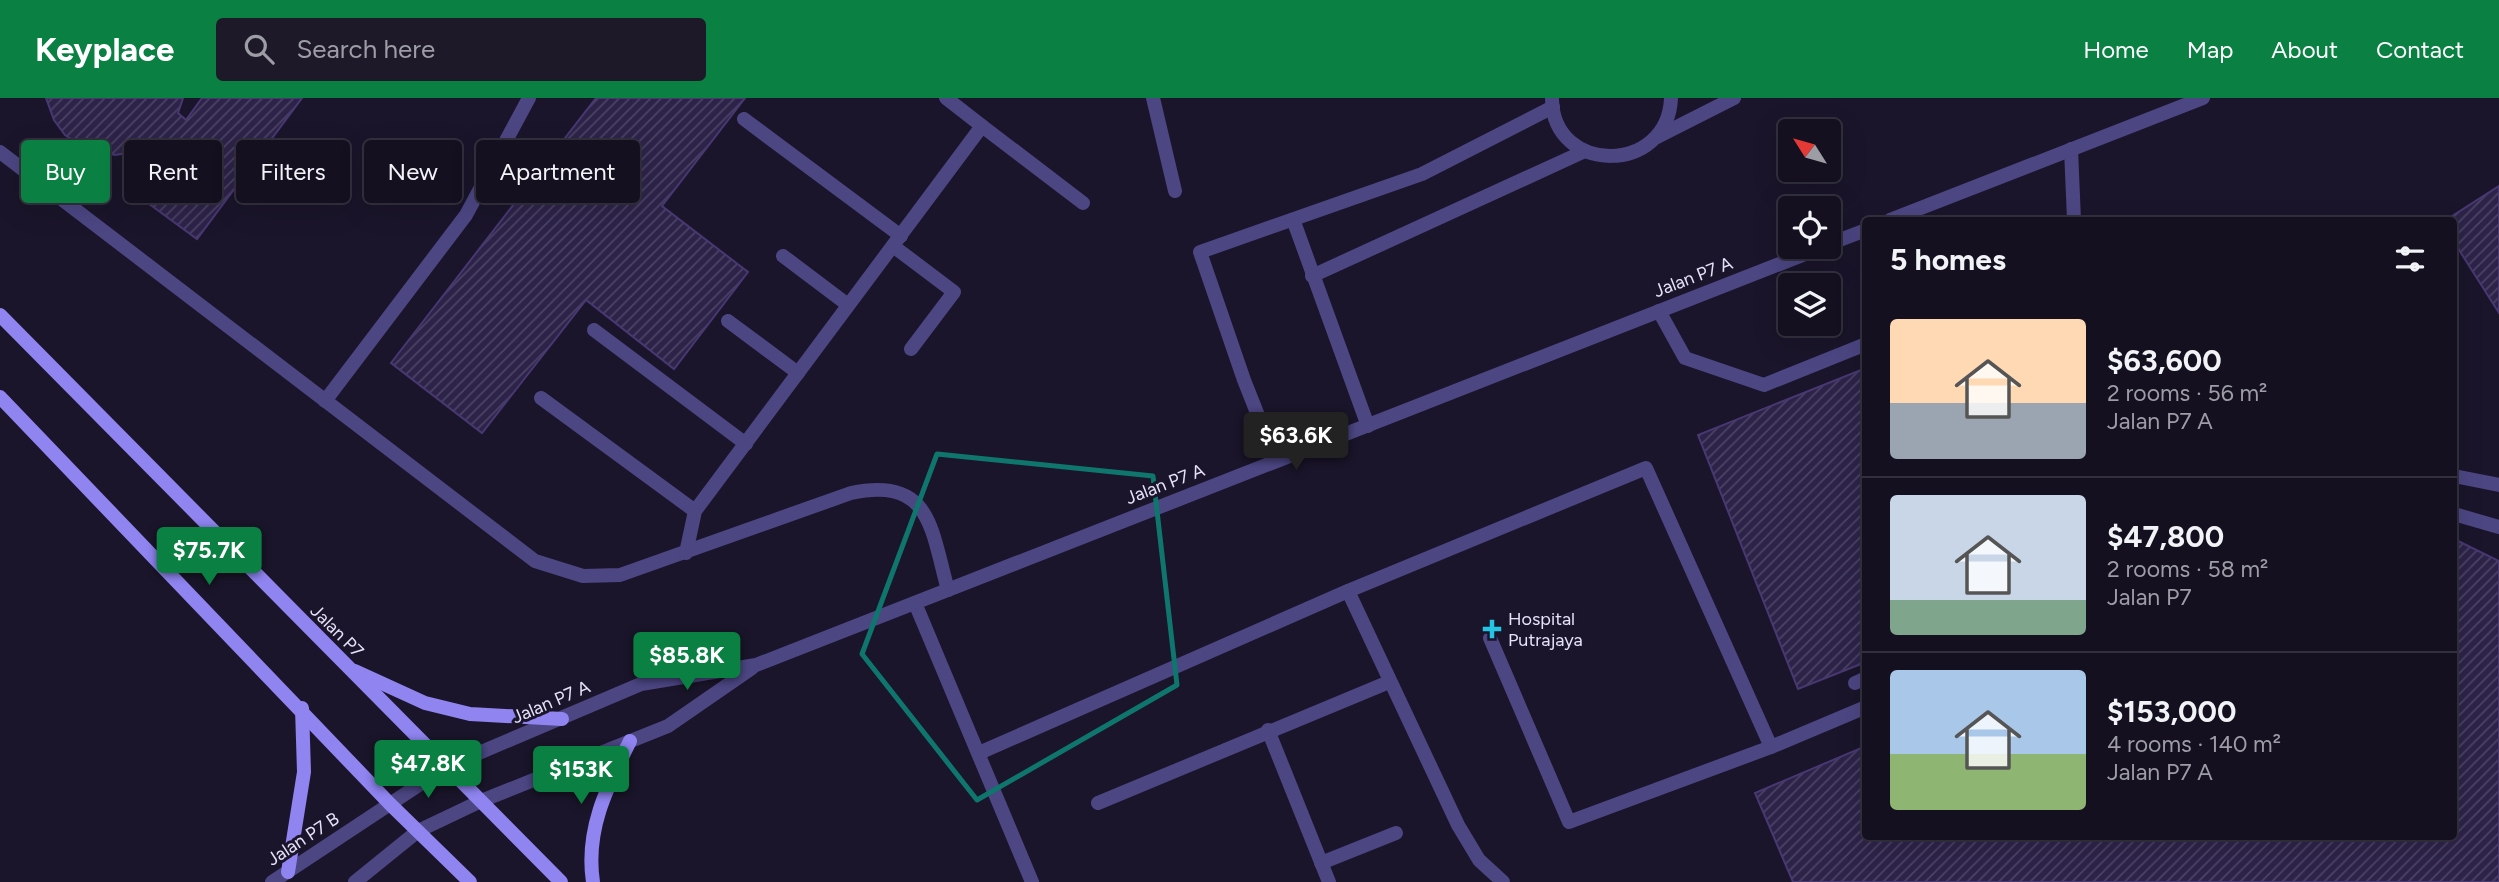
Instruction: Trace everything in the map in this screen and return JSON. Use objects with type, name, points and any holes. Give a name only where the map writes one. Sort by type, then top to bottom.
[{"type":"main road","name":"Jalan P7","points":[[0,314],[561,882]]},
{"type":"main road","points":[[0,397],[302,709],[390,804],[470,882]]},
{"type":"main road","points":[[347,668],[425,703],[470,714],[562,719]]},
{"type":"main road","points":[[288,872],[304,772],[302,709]]},
{"type":"main road","points":[[593,882],[589,857],[600,802],[629,741]]},
{"type":"street","points":[[326,401],[466,215],[529,98]]},
{"type":"street","points":[[946,98],[1083,203]]},
{"type":"street","points":[[1153,98],[1175,191]]},
{"type":"street","points":[[1656,138],[1666,121],[1671,98]]},
{"type":"street","points":[[1276,461],[1244,380],[1200,253],[1294,222],[1422,174],[1553,102],[1558,125],[1569,140],[1585,151],[1604,157],[1622,156],[1641,150],[1656,138],[1734,98]]},
{"type":"street","points":[[1898,217],[2203,98]]},
{"type":"street","points":[[744,120],[897,241],[954,292],[911,349]]},
{"type":"street","points":[[686,553],[695,511],[982,126]]},
{"type":"street","points":[[2071,149],[2074,217]]},
{"type":"street","points":[[1312,276],[1585,151]]},
{"type":"street","points":[[0,152],[535,561],[583,576],[620,575],[851,493],[877,487],[890,489],[918,504],[927,516],[948,590]]},
{"type":"street","points":[[1294,222],[1368,426]]},
{"type":"street","points":[[1841,239],[1862,232]]},
{"type":"street","points":[[783,256],[848,306]]},
{"type":"street","name":"Jalan P7 A","points":[[390,804],[446,767],[641,684],[756,665],[1792,259]]},
{"type":"street","points":[[1660,311],[1685,358],[1764,384],[1862,346]]},
{"type":"street","points":[[728,321],[798,373]]},
{"type":"street","points":[[594,330],[746,444]]},
{"type":"street","points":[[541,398],[695,511]]},
{"type":"street","points":[[979,753],[1348,591],[1646,468],[1771,747]]},
{"type":"street","points":[[2457,477],[2499,485]]},
{"type":"street","points":[[2457,515],[2499,527]]},
{"type":"street","points":[[1348,591],[1468,844],[1479,860],[1503,882]]},
{"type":"street","points":[[915,603],[1032,882]]},
{"type":"street","points":[[1490,638],[1569,822],[1771,747],[1862,710]]},
{"type":"street","name":"Jalan P7 A","points":[[418,831],[481,801],[668,726],[756,665]]},
{"type":"street","points":[[1098,803],[1268,730],[1390,682]]},
{"type":"street","points":[[1268,730],[1329,882]]},
{"type":"street","name":"Jalan P7 B","points":[[272,882],[390,804]]},
{"type":"street","points":[[355,882],[418,831]]},
{"type":"street","points":[[1321,863],[1396,833]]},
{"type":"highlighted area","points":[[937,454],[1153,476],[1177,685],[977,800],[862,654]]},
{"type":"building","points":[[46,98],[183,98],[178,113],[186,120],[202,98],[302,98],[271,140],[236,140],[236,187],[197,239],[148,203],[222,203],[222,140],[124,140],[124,154],[115,155],[110,154],[110,140],[72,140],[65,135],[54,120]]},
{"type":"building","points":[[596,98],[745,98],[662,206],[748,272],[674,369],[586,300],[482,433],[391,363],[515,203],[640,203],[640,140],[564,140]]},
{"type":"building","points":[[2499,186],[2499,313],[2457,247],[2457,217],[2451,217]]},
{"type":"building","points":[[1862,370],[1862,664],[1798,689],[1698,435]]},
{"type":"building","points":[[2457,540],[2499,561],[2499,882],[1793,882],[1755,793],[1862,748],[1862,840],[2457,840]]},
{"type":"place","name":"Hospital Putrajaya","points":[[1492,629]]}]
